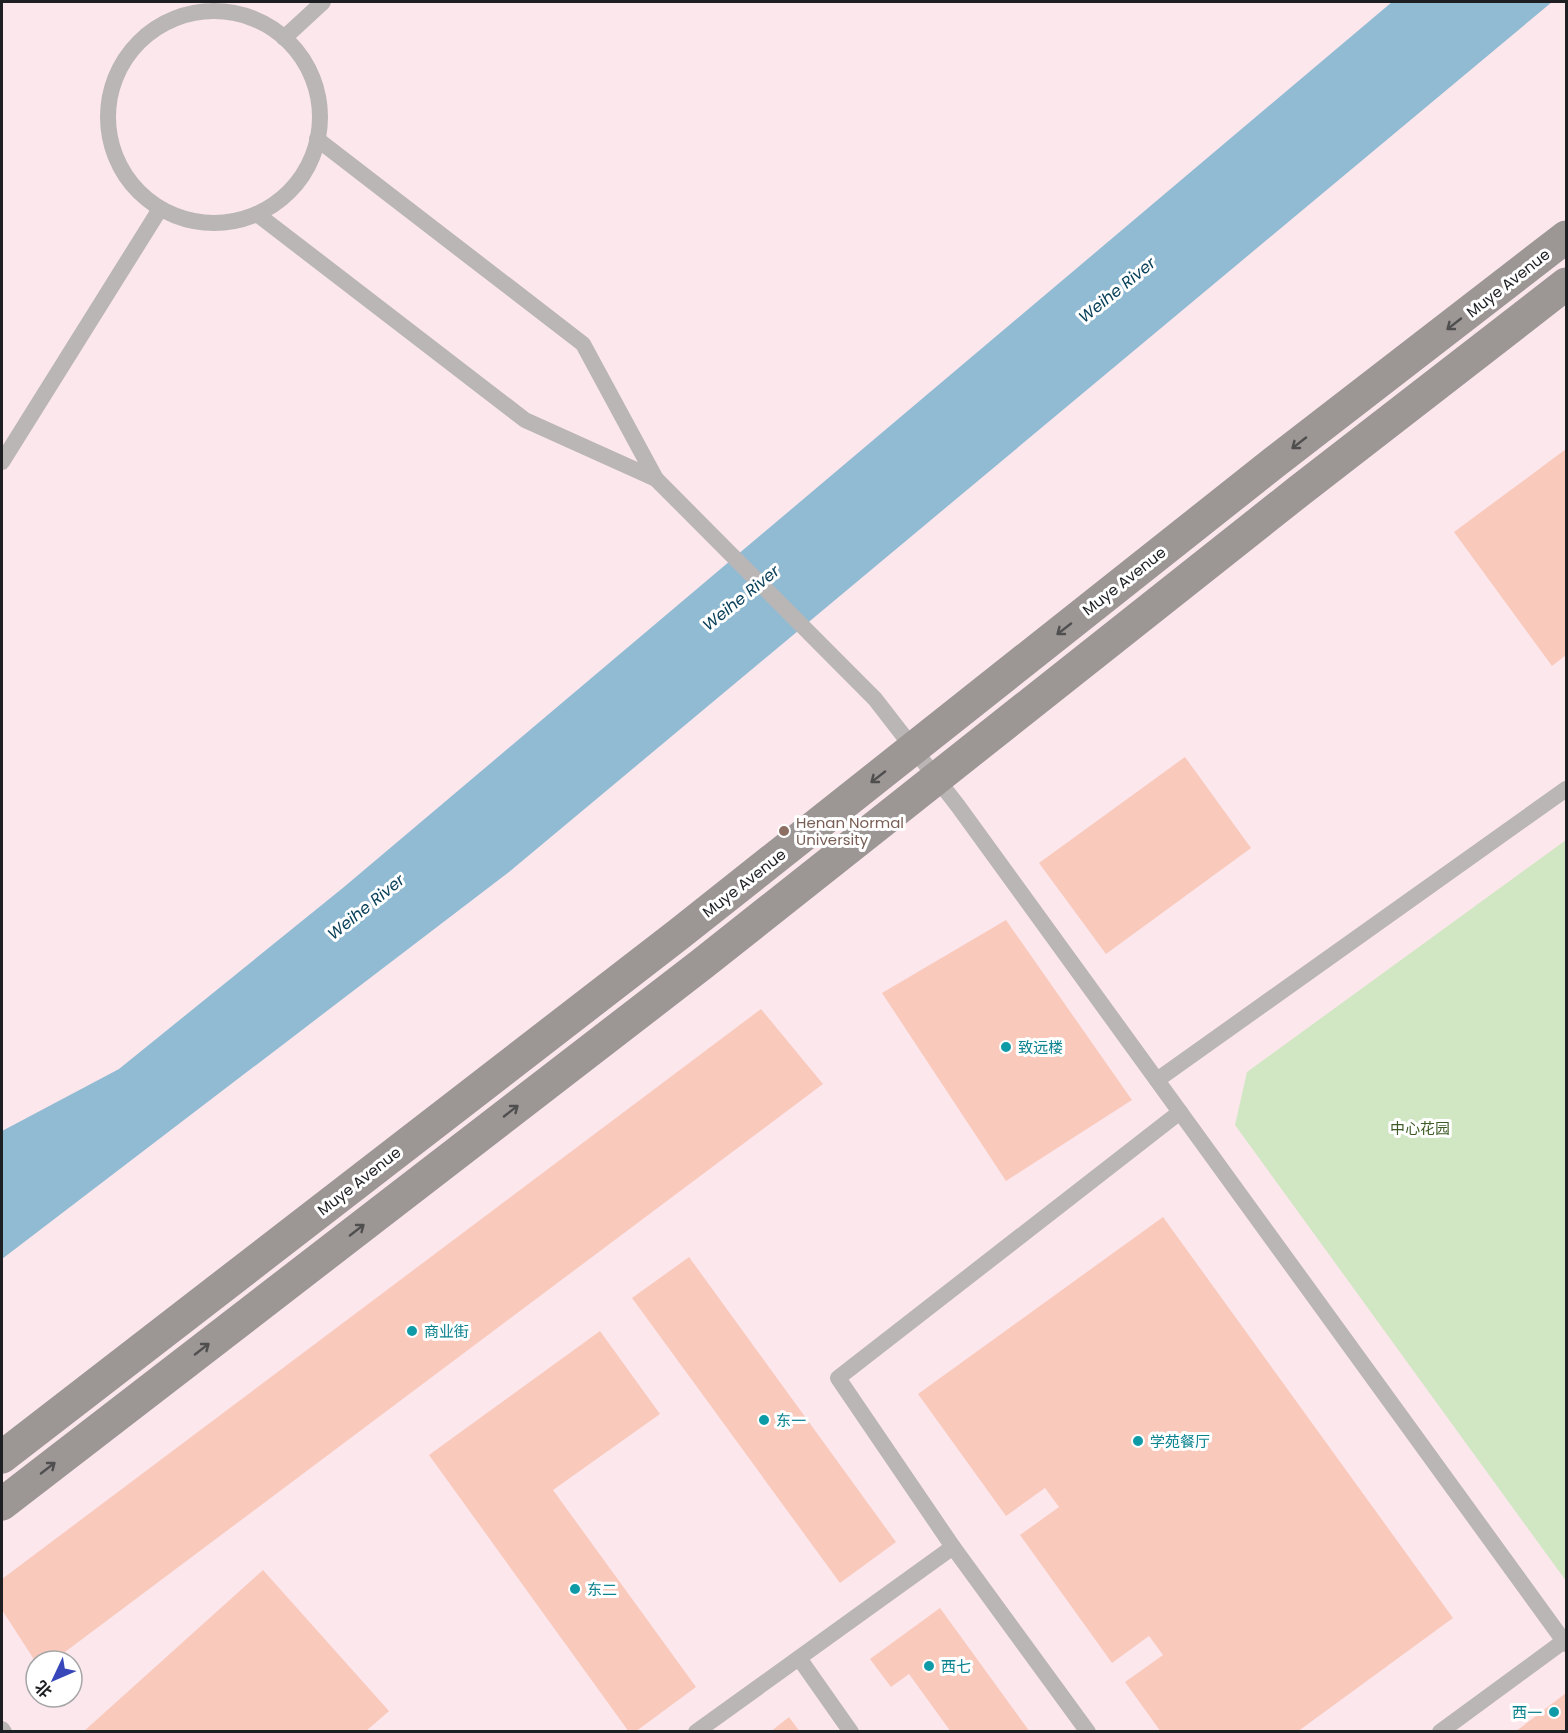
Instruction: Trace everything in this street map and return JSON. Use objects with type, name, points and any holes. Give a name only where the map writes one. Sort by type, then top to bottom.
[{"type":"main road","name":"Muye Avenue","points":[[2,1457],[679,934],[1276,461],[1566,237]]},
{"type":"main road","points":[[2,1504],[702,963],[1299,490],[1566,284]]},
{"type":"lane","points":[[284,38],[323,2]]},
{"type":"lane","points":[[218,11],[242,14],[265,24],[284,38],[301,57],[312,78],[318,101],[320,126],[315,150],[305,172],[290,191],[272,206],[257,214],[228,222],[204,223],[181,218],[160,208],[141,194],[126,176],[114,155],[109,133],[108,109],[112,86],[120,65],[134,46],[151,31],[172,19],[194,12],[218,11]]},
{"type":"lane","points":[[317,139],[584,344],[656,479],[875,699],[958,806],[1565,1642],[1440,1731]]},
{"type":"lane","points":[[2,462],[160,208]]},
{"type":"lane","points":[[257,214],[525,420],[656,479]]},
{"type":"lane","points":[[1157,1080],[1566,789]]},
{"type":"lane","points":[[1088,1731],[953,1547],[838,1378],[1180,1112]]},
{"type":"lane","points":[[696,1731],[953,1547]]},
{"type":"lane","points":[[799,1658],[851,1731]]},
{"type":"shaded area","name":"Henan Normal University","points":[[2,2],[1566,2],[1566,1731],[2,1732]]},
{"type":"green space","name":"中心花园","points":[[1566,840],[1566,1581],[1235,1125],[1247,1072]]},
{"type":"water","name":"Weihe River","points":[[1392,2],[1552,2],[509,872],[2,1259],[2,1131],[119,1069],[344,887]]},
{"type":"building","points":[[1566,449],[1566,655],[1552,666],[1454,532]]},
{"type":"building","points":[[1185,757],[1251,848],[1106,954],[1039,863]]},
{"type":"building","name":"致远楼","points":[[1006,920],[1132,1100],[1006,1181],[882,993]]},
{"type":"building","name":"商业街","points":[[761,1009],[823,1084],[69,1649],[27,1649],[2,1610],[2,1579]]},
{"type":"building","name":"学苑餐厅","points":[[1163,1217],[1453,1618],[1297,1732],[1161,1732],[1125,1682],[1163,1655],[1149,1636],[1112,1663],[1020,1535],[1059,1507],[1045,1488],[1006,1516],[918,1394]]},
{"type":"building","name":"东一","points":[[689,1257],[896,1542],[840,1583],[632,1298]]},
{"type":"building","name":"东二","points":[[600,1331],[660,1414],[553,1490],[696,1687],[635,1732],[629,1732],[429,1455]]},
{"type":"building","points":[[263,1570],[389,1711],[365,1732],[83,1732]]},
{"type":"building","name":"西七","points":[[940,1608],[1030,1732],[951,1732],[909,1674],[891,1687],[870,1659]]},
{"type":"building","name":"西一","points":[[1566,1693],[1566,1732],[1515,1732]]},
{"type":"building","points":[[789,1717],[800,1732],[770,1732]]},
{"type":"place","name":"Henan Normal University","points":[[784,831]]},
{"type":"place","name":"致远楼","points":[[1006,1047]]},
{"type":"place","name":"商业街","points":[[412,1331]]},
{"type":"place","name":"东一","points":[[764,1420]]},
{"type":"place","name":"学苑餐厅","points":[[1138,1441]]},
{"type":"place","name":"东二","points":[[575,1589]]},
{"type":"place","name":"西七","points":[[929,1666]]},
{"type":"place","name":"西一","points":[[1554,1712]]}]
